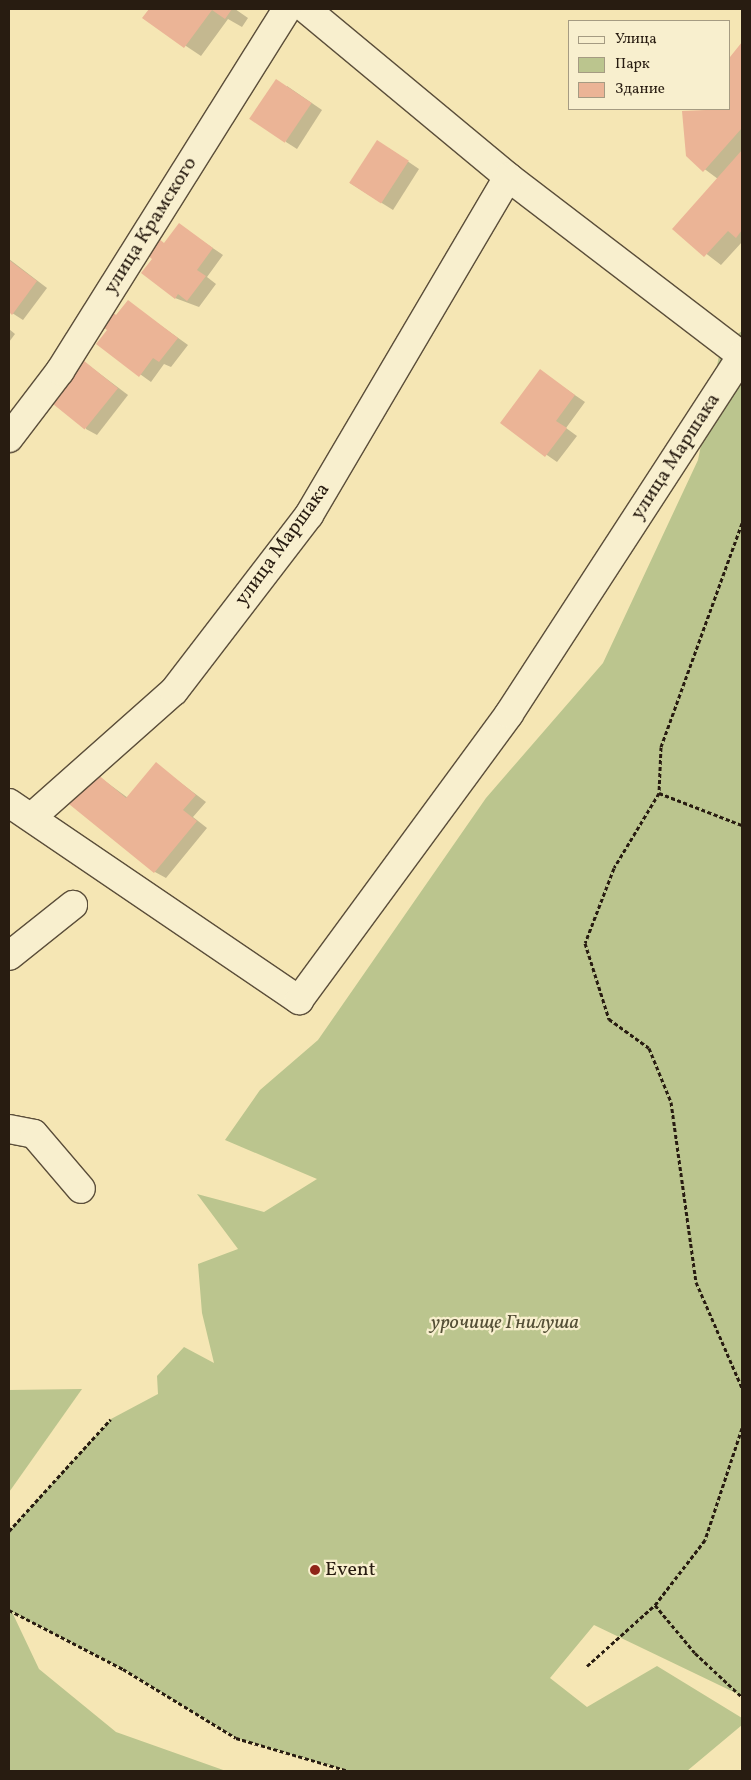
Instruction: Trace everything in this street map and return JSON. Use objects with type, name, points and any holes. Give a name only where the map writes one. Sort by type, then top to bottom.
[{"type":"lane","name":"улица Крамского","points":[[9,438],[60,371],[287,9]]},
{"type":"lane","points":[[306,9],[508,178],[742,356]]},
{"type":"lane","name":"улица Маршака","points":[[508,178],[309,515],[174,691],[33,816],[299,1000],[509,714],[742,356]]},
{"type":"lane","points":[[9,803],[33,816]]},
{"type":"lane","points":[[9,956],[73,905]]},
{"type":"lane","points":[[9,1129],[34,1134],[81,1189]]},
{"type":"path","points":[[742,523],[661,747],[658,793],[614,868],[585,943],[609,1019],[649,1048],[671,1102],[696,1282],[742,1388]]},
{"type":"path","points":[[658,793],[742,826]]},
{"type":"path","points":[[9,1531],[111,1419]]},
{"type":"path","points":[[588,1666],[655,1605],[704,1540],[742,1428]]},
{"type":"path","points":[[655,1605],[695,1654],[742,1697]]},
{"type":"path","points":[[9,1610],[123,1669],[236,1738],[349,1771]]},
{"type":"green space","name":"урочище Гнилуша","points":[[742,331],[742,1696],[594,1625],[550,1678],[587,1707],[657,1666],[742,1718],[742,1725],[687,1771],[349,1771],[236,1738],[123,1669],[12,1612],[39,1669],[116,1732],[226,1771],[9,1771],[9,1531],[111,1419],[158,1394],[157,1376],[184,1347],[214,1363],[202,1313],[198,1264],[238,1249],[197,1194],[264,1212],[317,1179],[225,1140],[260,1090],[318,1040],[486,798],[603,663],[698,460],[721,346]]},
{"type":"green space","points":[[82,1389],[12,1488],[9,1492],[9,1390]]},
{"type":"building","points":[[149,9],[232,9],[225,19],[212,10],[184,48],[142,18]]},
{"type":"building","points":[[742,42],[742,128],[703,172],[686,156],[682,111],[731,110],[731,56]]},
{"type":"building","points":[[276,79],[312,103],[285,143],[249,119]]},
{"type":"building","points":[[377,140],[409,161],[381,203],[349,183]]},
{"type":"building","points":[[742,150],[742,230],[736,238],[728,231],[704,257],[672,229]]},
{"type":"building","points":[[179,223],[213,248],[197,270],[206,276],[187,301],[178,294],[175,299],[141,273],[152,259],[146,254],[158,238],[164,243]]},
{"type":"building","points":[[9,260],[37,281],[12,315],[9,312]]},
{"type":"building","points":[[128,300],[178,338],[159,362],[153,358],[139,377],[96,344],[107,330],[99,324],[110,310],[116,315]]},
{"type":"building","points":[[83,360],[118,388],[85,430],[50,401]]},
{"type":"building","points":[[540,369],[575,395],[556,421],[567,428],[545,457],[500,423]]},
{"type":"building","points":[[156,762],[196,795],[183,810],[197,821],[154,873],[64,800],[90,768],[126,798]]},
{"type":"place","name":"Event","points":[[315,1570]]}]
